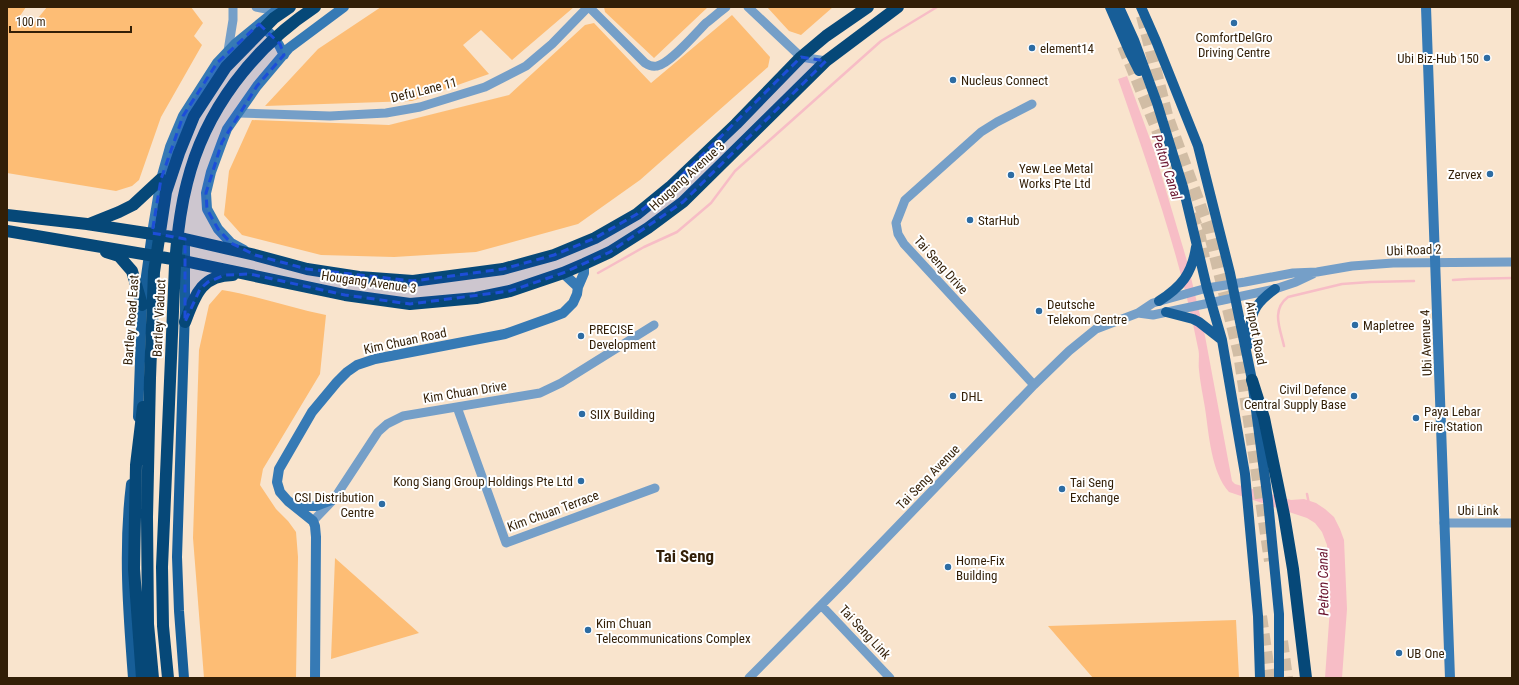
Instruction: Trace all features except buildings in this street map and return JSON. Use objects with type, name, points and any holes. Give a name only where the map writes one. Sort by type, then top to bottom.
[{"type":"highway","name":"Bartley Viaduct","points":[[153,678],[148,624],[147,517],[150,378],[154,272],[166,192],[179,153],[194,116],[226,67],[274,18],[290,7]]},
{"type":"highway","name":"Bartley Viaduct","points":[[168,678],[163,626],[162,553],[175,265],[180,216],[184,196],[192,165],[205,133],[215,113],[235,82],[264,48],[293,23],[315,7]]},
{"type":"highway","name":"Hougang Avenue 3","points":[[7,215],[152,233],[255,255],[307,269],[359,277],[412,281],[503,269],[554,255],[595,238],[637,214],[670,187],[736,124],[801,57],[826,36],[868,7]]},
{"type":"highway","name":"Hougang Avenue 3","points":[[7,231],[184,261],[345,295],[410,304],[476,298],[510,291],[563,274],[610,252],[654,224],[683,202],[826,61],[898,7]]},
{"type":"highway","points":[[783,77],[794,77],[802,83]]},
{"type":"highway","points":[[87,224],[119,212],[133,204],[161,179]]},
{"type":"highway","points":[[81,243],[119,256],[132,271],[142,305]]},
{"type":"highway","points":[[185,322],[195,297],[200,289],[208,282],[216,277],[225,275],[250,274]]},
{"type":"highway","points":[[142,678],[134,569],[136,465],[142,408],[150,378]]},
{"type":"highway","points":[[1252,380],[1264,418],[1294,569],[1306,678]]},
{"type":"main road","points":[[255,255],[231,243],[218,229],[207,209],[206,194],[211,172],[227,129],[257,86],[289,48],[344,7]]},
{"type":"main road","points":[[1110,7],[1130,53],[1157,103]]},
{"type":"main road","points":[[1119,7],[1134,40],[1157,103],[1183,187],[1207,288],[1222,340],[1245,474],[1258,616],[1260,678]]},
{"type":"main road","name":"Airport Road","points":[[1141,7],[1198,146],[1233,284],[1252,380],[1268,501],[1279,614],[1279,678]]},
{"type":"main road","name":"Ubi Avenue 4","points":[[1426,7],[1450,678]]},
{"type":"main road","name":"Bartley Road East","points":[[133,678],[128,613],[128,512],[138,414],[142,305],[161,179],[170,147],[183,116],[217,63],[228,51],[279,8]]},
{"type":"main road","points":[[259,24],[270,32],[280,44],[284,55]]},
{"type":"main road","points":[[184,239],[185,322],[177,557],[178,611],[184,678]]},
{"type":"main road","points":[[1159,301],[1175,291],[1188,275],[1195,254],[1196,242]]},
{"type":"main road","name":"Kim Chuan Road","points":[[313,521],[288,501],[280,492],[277,482],[279,469],[312,412],[347,372],[357,365],[375,359],[505,334],[563,313],[576,298],[578,287],[584,273],[584,264]]},
{"type":"main road","points":[[563,274],[578,287]]},
{"type":"main road","points":[[1247,357],[1250,319],[1254,309],[1266,295],[1275,289]]},
{"type":"main road","points":[[1166,312],[1200,322],[1222,340]]},
{"type":"main road","points":[[295,506],[316,506],[334,500]]},
{"type":"main road","points":[[313,521],[316,537],[315,678]]},
{"type":"street","points":[[228,51],[234,16],[233,7]]},
{"type":"street","points":[[256,7],[266,9],[279,8]]},
{"type":"street","points":[[589,7],[645,63],[657,67],[680,50],[708,22],[726,7]]},
{"type":"street","name":"Defu Lane 11","points":[[238,113],[330,116],[386,113],[420,107],[485,87],[526,66],[552,44],[589,7]]},
{"type":"street","points":[[748,7],[801,57],[826,61]]},
{"type":"street","name":"Tai Seng Drive","points":[[1032,104],[996,122],[970,141],[930,179],[905,200],[896,224],[898,234],[904,244],[1034,385]]},
{"type":"street","name":"Ubi Road 2","points":[[1207,288],[1293,273],[1317,272],[1352,266],[1436,262],[1512,262]]},
{"type":"street","name":"Ubi Road 2","points":[[1211,302],[1275,289],[1296,282],[1317,272]]},
{"type":"street","name":"Tai Seng Avenue","points":[[749,678],[904,521],[1068,351],[1096,329],[1138,313],[1150,304],[1207,288]]},
{"type":"street","name":"Tai Seng Avenue","points":[[1138,313],[1153,315],[1211,302]]},
{"type":"street","name":"Kim Chuan Drive","points":[[313,521],[334,500],[378,432],[387,424],[402,416],[540,393],[561,383],[654,325]]},
{"type":"street","name":"Kim Chuan Terrace","points":[[457,406],[506,543],[655,488]]},
{"type":"street","name":"Ubi Link","points":[[1444,523],[1512,523]]},
{"type":"street","name":"Tai Seng Link","points":[[821,605],[890,678]]},
{"type":"highlighted area","points":[[259,24],[280,44],[284,55],[257,86],[222,142],[206,193],[207,209],[218,229],[231,243],[255,255],[307,269],[413,281],[503,269],[554,255],[595,238],[637,214],[670,187],[801,57],[826,61],[683,202],[610,252],[563,273],[510,291],[410,304],[345,295],[250,274],[225,275],[208,282],[200,289],[185,322],[185,239],[152,233],[161,179],[183,116],[217,63]]},
{"type":"shaded area","points":[[7,7],[26,7],[18,19],[30,28],[47,7],[191,7],[203,23],[194,36],[202,45],[161,117],[139,180],[132,186],[116,191],[7,173]]},
{"type":"shaded area","points":[[381,7],[574,7],[512,60],[481,30],[463,45],[489,74],[412,101],[265,106],[318,49]]},
{"type":"shaded area","points":[[604,7],[708,7],[654,58],[605,12]]},
{"type":"shaded area","points":[[767,7],[833,7],[801,35],[789,31]]},
{"type":"shaded area","points":[[732,15],[770,57],[768,67],[640,180],[578,224],[476,252],[394,257],[321,255],[242,235],[224,215],[229,171],[252,120],[389,125],[509,95],[585,25],[594,23],[651,83]]},
{"type":"shaded area","points":[[1127,76],[1154,150],[1187,261],[1205,336],[1232,481],[1235,484],[1291,500],[1304,499],[1316,503],[1334,517],[1344,540],[1347,609],[1342,678],[1325,678],[1330,608],[1327,545],[1322,532],[1315,523],[1307,518],[1229,492],[1218,474],[1210,441],[1199,375],[1199,351],[1191,314],[1163,212],[1118,79]]},
{"type":"shaded area","points":[[222,290],[249,295],[326,315],[320,374],[263,469],[260,485],[276,509],[296,532],[298,557],[296,678],[204,678],[193,538],[199,350],[209,305]]},
{"type":"shaded area","points":[[335,558],[419,633],[331,659]]},
{"type":"shaded area","points":[[1236,620],[1239,678],[1093,678],[1048,626]]},
{"type":"waterway","points":[[598,273],[644,247],[677,232],[711,203],[735,171],[881,41],[937,7]]},
{"type":"waterway","points":[[1453,280],[1512,278]]},
{"type":"waterway","points":[[1284,346],[1279,326],[1278,313],[1283,302],[1288,297],[1342,284],[1414,281]]},
{"type":"waterway","points":[[1307,494],[1309,504]]},
{"type":"tunnel","points":[[1142,16],[1167,115],[1208,227],[1239,354],[1270,561]]},
{"type":"tunnel","points":[[1123,46],[1177,179]]},
{"type":"tunnel","points":[[1192,214],[1199,232],[1204,258]]},
{"type":"tunnel","points":[[1261,616],[1270,678]]},
{"type":"tunnel","points":[[1282,641],[1287,678]]},
{"type":"place","name":"ComfortDelGro Driving Centre","points":[[1234,23]]},
{"type":"place","name":"element14","points":[[1032,48]]},
{"type":"place","name":"Ubi Biz-Hub 150","points":[[1487,58]]},
{"type":"place","name":"Nucleus Connect","points":[[953,80]]},
{"type":"place","name":"Zervex","points":[[1490,174]]},
{"type":"place","name":"Yew Lee Metal Works Pte Ltd","points":[[1011,175]]},
{"type":"place","name":"StarHub","points":[[970,220]]},
{"type":"place","name":"Deutsche Telekom Centre","points":[[1039,311]]},
{"type":"place","name":"Mapletree","points":[[1355,325]]},
{"type":"place","name":"PRECISE Development","points":[[581,336]]},
{"type":"place","name":"DHL","points":[[953,396]]},
{"type":"place","name":"Civil Defence Central Supply Base","points":[[1354,396]]},
{"type":"place","name":"SIIX Building","points":[[582,414]]},
{"type":"place","name":"Paya Lebar Fire Station","points":[[1416,418]]},
{"type":"place","name":"Kong Siang Group Holdings Pte Ltd","points":[[581,481]]},
{"type":"place","name":"Tai Seng Exchange","points":[[1062,489]]},
{"type":"place","name":"CSI Distribution Centre","points":[[382,504]]},
{"type":"place","name":"Home-Fix Building","points":[[948,567]]},
{"type":"place","name":"Kim Chuan Telecommunications Complex","points":[[588,630]]},
{"type":"place","name":"UB One","points":[[1399,653]]},
{"type":"district","name":"Tai Seng","points":[[685,556]]},
{"type":"water label","name":"Pelton Canal","points":[[1167,167]]},
{"type":"water label","name":"Pelton Canal","points":[[1323,582]]}]
